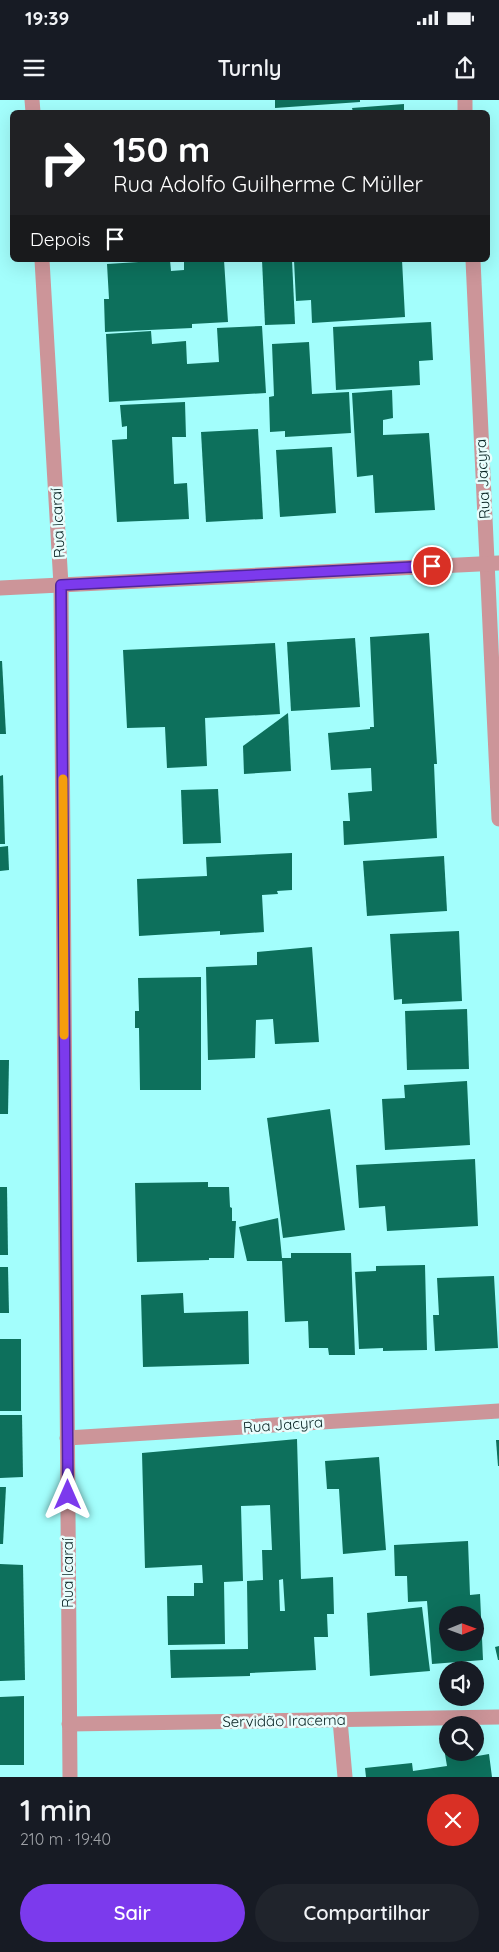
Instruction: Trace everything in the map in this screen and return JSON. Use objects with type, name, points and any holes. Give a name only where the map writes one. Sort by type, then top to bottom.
[{"type":"street","name":"Rua Icaraí","points":[[42,262],[61,585],[70,1777]]},
{"type":"street","name":"Rua Jacyra","points":[[472,262],[493,563],[499,819]]},
{"type":"street","points":[[0,588],[493,563]]},
{"type":"street","name":"Rua Jacyra","points":[[67,1438],[499,1412]]},
{"type":"street","name":"Servidão Iracema","points":[[69,1724],[499,1717]]},
{"type":"street","points":[[340,1720],[345,1777]]},
{"type":"building","points":[[275,100],[360,100],[360,102],[275,108]]},
{"type":"building","points":[[404,104],[404,110],[352,110],[352,108]]},
{"type":"building","points":[[170,262],[171,271],[184,270],[184,262],[224,262],[228,322],[192,324],[192,328],[105,332],[104,299],[109,299],[107,264]]},
{"type":"building","points":[[262,262],[292,262],[295,324],[265,325]]},
{"type":"building","points":[[294,262],[402,262],[405,317],[312,323],[311,300],[296,301]]},
{"type":"building","points":[[431,322],[433,360],[419,361],[420,385],[336,390],[333,327]]},
{"type":"building","points":[[262,326],[266,393],[109,402],[106,334],[151,331],[152,344],[186,341],[187,364],[219,362],[217,328]]},
{"type":"building","points":[[309,342],[312,394],[349,392],[351,433],[285,437],[285,431],[270,432],[269,397],[274,396],[272,344]]},
{"type":"building","points":[[392,390],[393,418],[383,420],[383,435],[429,433],[435,510],[375,513],[373,475],[357,477],[352,393]]},
{"type":"building","points":[[185,402],[186,437],[172,437],[174,484],[187,483],[189,519],[117,522],[112,440],[127,439],[127,426],[122,427],[120,405]]},
{"type":"building","points":[[258,429],[263,519],[206,522],[201,432]]},
{"type":"building","points":[[332,447],[336,513],[280,517],[276,450]]},
{"type":"building","points":[[429,633],[437,764],[434,764],[437,838],[344,845],[343,821],[350,821],[348,793],[372,791],[371,768],[331,770],[328,733],[374,727],[370,637]]},
{"type":"building","points":[[355,638],[360,707],[291,711],[287,642]]},
{"type":"building","points":[[275,643],[280,714],[205,718],[207,766],[167,768],[165,727],[127,728],[123,650]]},
{"type":"building","points":[[0,661],[2,661],[6,734],[0,734]]},
{"type":"building","points":[[288,713],[291,771],[244,774],[243,746]]},
{"type":"building","points":[[3,775],[5,844],[0,844],[0,776]]},
{"type":"building","points":[[218,789],[221,843],[183,844],[181,790]]},
{"type":"building","points":[[8,846],[9,870],[0,871],[0,847]]},
{"type":"building","points":[[292,853],[292,890],[277,891],[278,894],[262,895],[264,932],[220,935],[220,931],[139,936],[137,879],[207,876],[206,857]]},
{"type":"building","points":[[444,856],[447,911],[367,916],[363,861]]},
{"type":"building","points":[[459,931],[462,1001],[402,1004],[402,999],[394,1000],[390,934]]},
{"type":"building","points":[[312,947],[319,1042],[275,1044],[273,1019],[256,1020],[255,1058],[208,1060],[206,967],[257,965],[257,952]]},
{"type":"building","points":[[201,977],[201,1090],[140,1090],[139,1028],[135,1028],[135,1011],[139,1011],[138,978]]},
{"type":"building","points":[[467,1009],[469,1069],[407,1070],[405,1011]]},
{"type":"building","points":[[0,1060],[9,1060],[8,1114],[0,1114]]},
{"type":"building","points":[[467,1081],[470,1145],[385,1150],[382,1099],[405,1098],[404,1085]]},
{"type":"building","points":[[330,1109],[345,1230],[283,1238],[267,1118]]},
{"type":"building","points":[[475,1159],[478,1226],[387,1231],[385,1206],[359,1208],[356,1165]]},
{"type":"building","points":[[208,1182],[208,1187],[229,1187],[232,1221],[236,1221],[234,1258],[137,1262],[135,1183]]},
{"type":"building","points":[[0,1187],[7,1187],[8,1255],[0,1255]]},
{"type":"building","points":[[278,1218],[282,1258],[291,1258],[291,1253],[351,1253],[355,1355],[329,1355],[328,1348],[309,1348],[308,1321],[285,1322],[282,1261],[247,1261],[239,1227]]},
{"type":"building","points":[[425,1265],[427,1350],[383,1351],[383,1348],[359,1349],[355,1272],[376,1271],[376,1266]]},
{"type":"building","points":[[0,1267],[8,1267],[9,1313],[0,1313]]},
{"type":"building","points":[[494,1276],[498,1348],[435,1351],[433,1315],[439,1315],[437,1278]]},
{"type":"building","points":[[183,1293],[184,1313],[248,1311],[249,1364],[143,1367],[141,1295]]},
{"type":"building","points":[[0,1339],[21,1339],[21,1411],[0,1411]]},
{"type":"building","points":[[0,1415],[22,1415],[23,1477],[0,1478]]},
{"type":"building","points":[[297,1439],[301,1579],[333,1577],[334,1614],[327,1614],[328,1637],[314,1637],[316,1670],[250,1673],[250,1676],[171,1678],[170,1650],[248,1649],[247,1581],[263,1580],[262,1550],[272,1550],[270,1505],[241,1506],[243,1581],[224,1582],[225,1644],[168,1645],[167,1596],[194,1596],[194,1583],[203,1583],[202,1565],[145,1568],[142,1453]],"holes":[[[283,1579],[285,1611],[280,1611],[279,1580]]]},
{"type":"building","points":[[496,1440],[499,1440],[499,1466],[498,1466]]},
{"type":"building","points":[[379,1457],[386,1550],[343,1554],[339,1489],[327,1489],[325,1461]]},
{"type":"building","points":[[0,1487],[6,1487],[3,1544],[0,1544]]},
{"type":"building","points":[[468,1541],[470,1595],[480,1594],[481,1606],[439,1606],[439,1651],[483,1651],[483,1660],[439,1661],[439,1663],[432,1664],[427,1601],[408,1602],[407,1576],[395,1576],[394,1545]]},
{"type":"building","points":[[0,1564],[23,1565],[25,1680],[0,1681]]},
{"type":"building","points":[[422,1607],[430,1671],[370,1676],[367,1613]]},
{"type":"building","points":[[499,1646],[499,1660],[498,1660],[495,1647]]},
{"type":"building","points":[[24,1696],[24,1765],[0,1765],[0,1697]]},
{"type":"building","points":[[489,1754],[492,1777],[366,1777],[365,1768],[412,1763],[413,1771],[447,1766],[446,1761],[484,1761],[484,1755]]},
{"type":"slow traffic","points":[[63,779],[64,1035]]},
{"type":"route","points":[[68,1495],[61,585],[432,566]]}]
